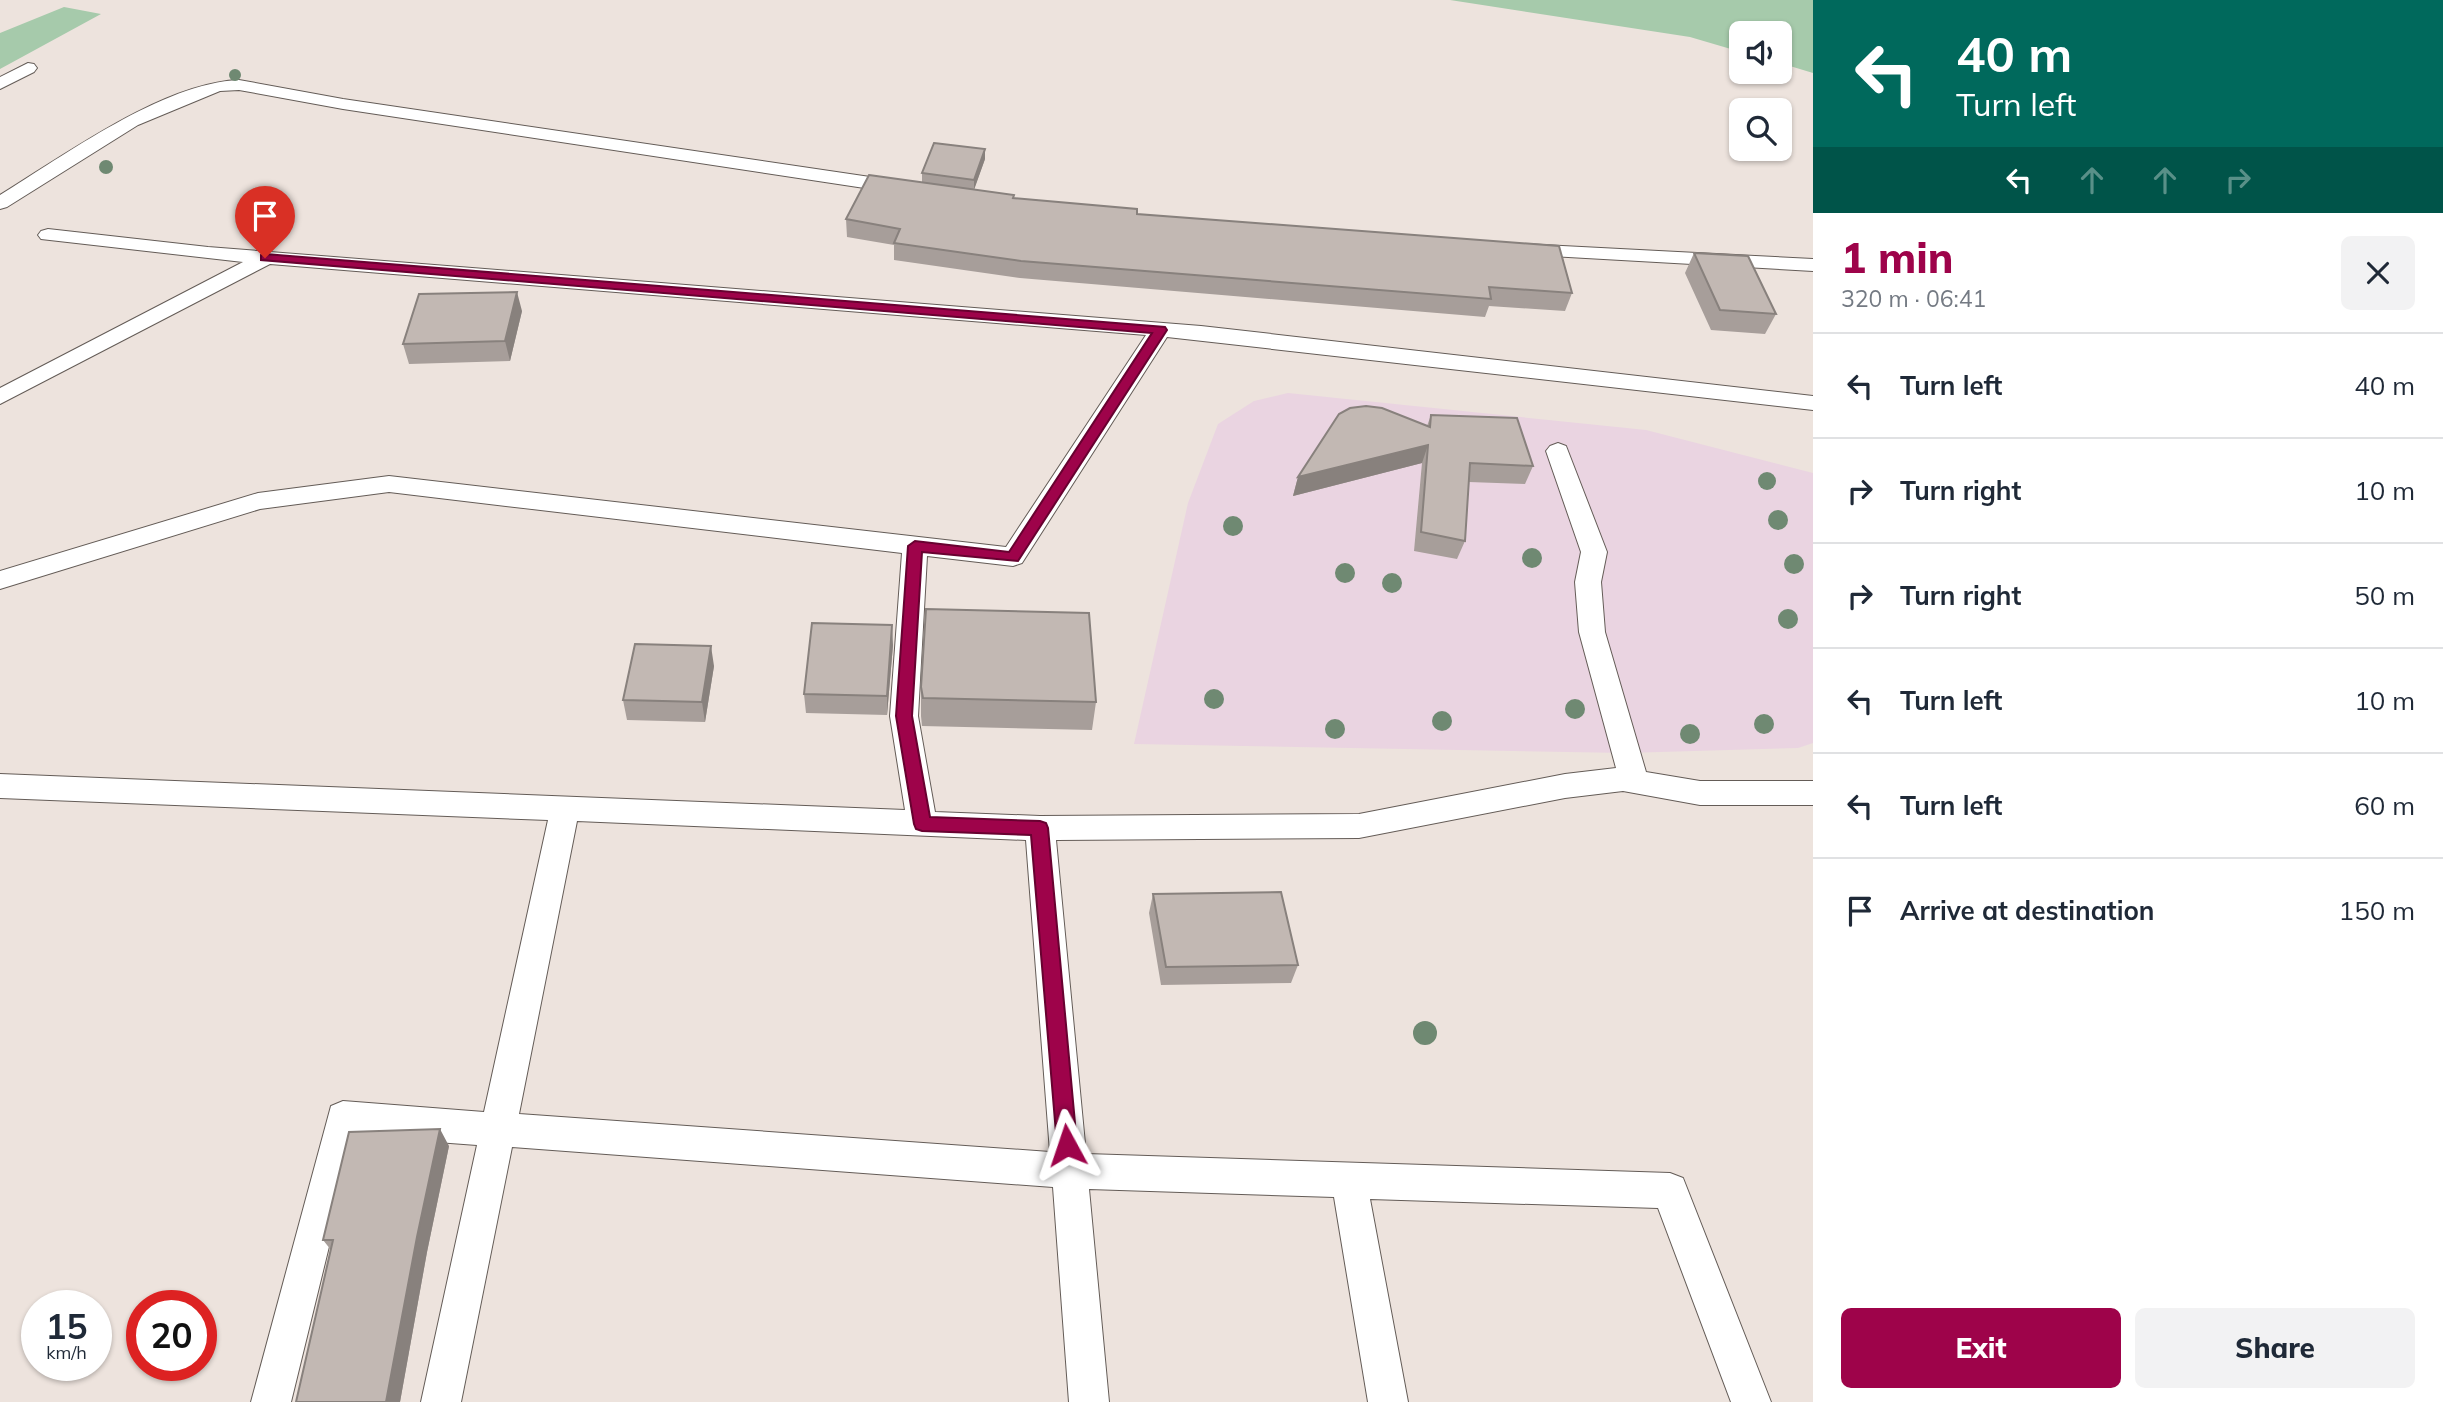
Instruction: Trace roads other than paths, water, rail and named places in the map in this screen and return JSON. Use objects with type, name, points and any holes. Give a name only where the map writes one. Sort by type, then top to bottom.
[{"type":"lane","points":[[0,84],[28,68]]},
{"type":"lane","points":[[0,203],[132,121],[218,86],[239,85],[343,104],[922,190]]},
{"type":"lane","points":[[48,235],[265,258],[1160,330],[1813,403]]},
{"type":"lane","points":[[1503,249],[1813,265]]},
{"type":"lane","points":[[0,397],[265,258]]},
{"type":"lane","points":[[0,580],[258,501],[389,485],[1013,557],[1160,330]]},
{"type":"lane","points":[[1558,451],[1594,552],[1588,582],[1592,632],[1634,781]]},
{"type":"lane","points":[[915,546],[904,716],[922,824]]},
{"type":"lane","points":[[0,786],[1040,828],[1359,826],[1565,786],[1623,779],[1700,793],[1812,795]]},
{"type":"lane","points":[[441,1402],[565,809]]},
{"type":"lane","points":[[1040,828],[1089,1402]]},
{"type":"lane","points":[[271,1402],[343,1118],[1069,1171],[1670,1191],[1751,1402]]},
{"type":"lane","points":[[1349,1181],[1388,1402]]}]
